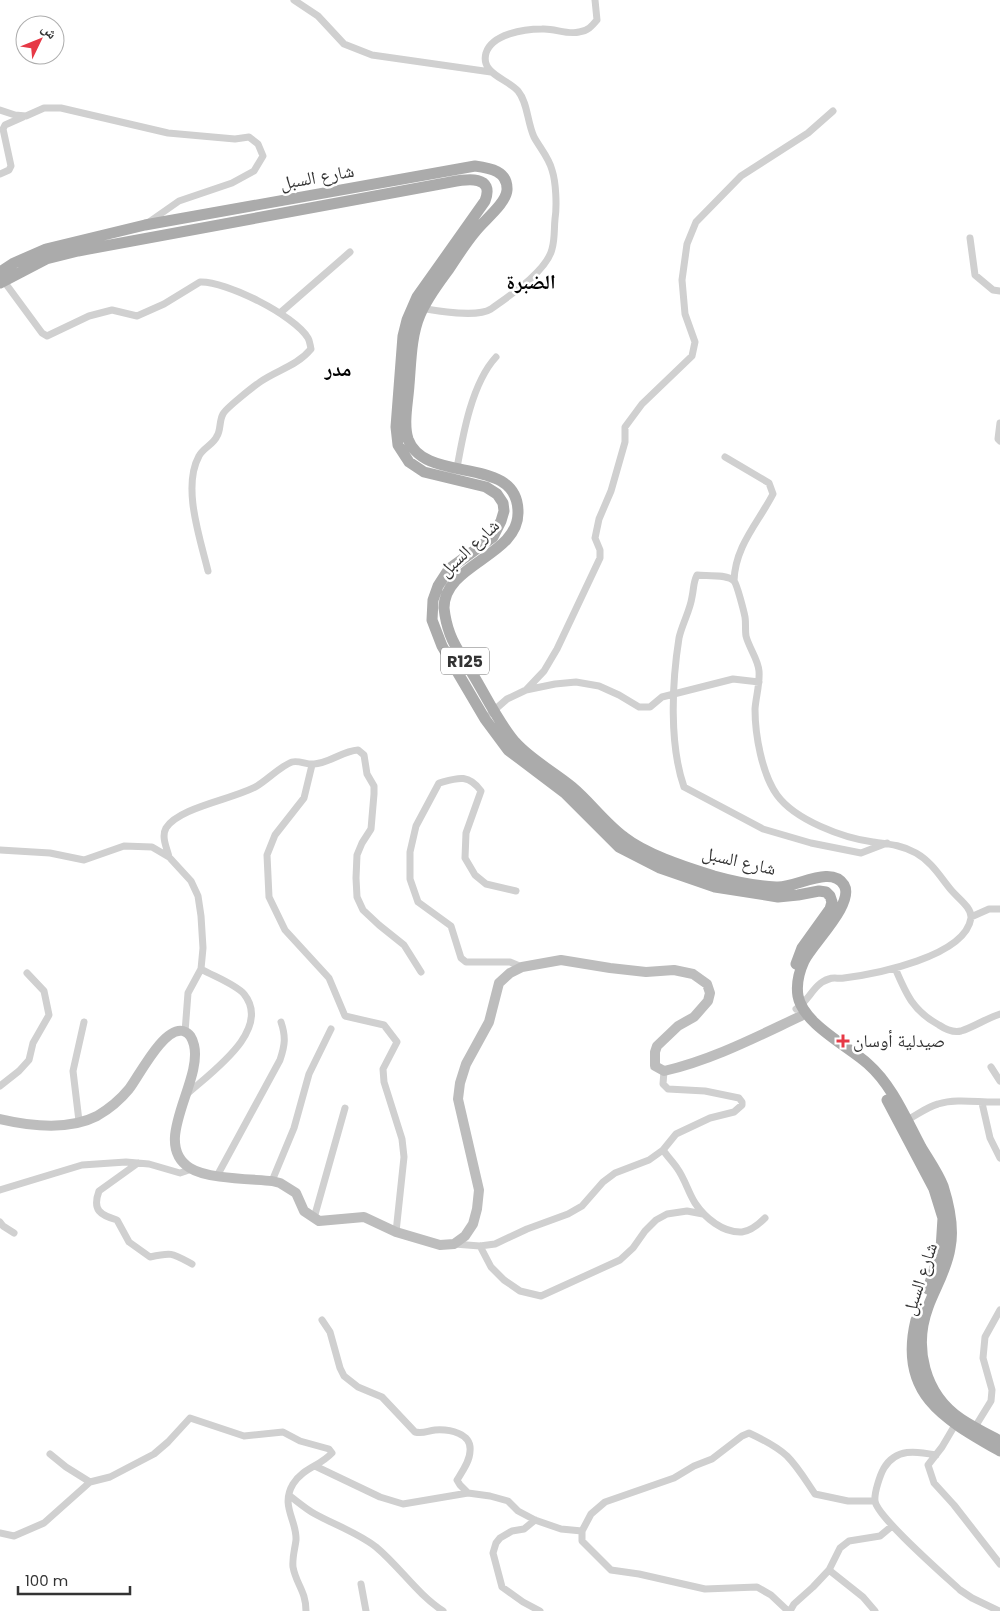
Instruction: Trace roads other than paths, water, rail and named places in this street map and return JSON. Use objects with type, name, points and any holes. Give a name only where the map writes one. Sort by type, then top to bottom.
[{"type":"main road","name":"شارع السبل","points":[[1,278],[14,263],[46,249],[145,225],[462,168],[476,166],[493,169],[501,174],[506,181],[506,197],[476,230],[426,300],[407,320],[403,336],[396,427],[398,445],[409,462],[424,472],[486,487],[497,494],[503,503],[504,511],[493,537],[449,570],[438,586],[433,600],[432,620],[442,646],[485,719],[508,750],[565,793],[619,847],[660,868],[715,887],[778,897],[798,896],[819,891],[826,892],[830,896],[832,902],[830,909],[802,948],[795,966],[792,978],[793,992],[799,1010],[832,1047],[862,1068],[876,1082],[934,1189],[943,1218],[941,1249],[919,1308],[912,1336],[911,1352],[920,1387],[932,1404],[955,1425],[1000,1452]]},
{"type":"main road","name":"شارع السبل","points":[[1,278],[46,259],[78,251],[468,179],[484,183],[488,194],[485,201],[417,297],[417,321],[406,423],[408,438],[415,451],[428,461],[494,476],[506,484],[515,496],[519,512],[515,529],[498,548],[458,578],[448,590],[444,602],[451,638],[516,744],[574,789],[624,837],[664,858],[720,878],[781,888],[813,878],[829,876],[837,878],[843,884],[846,893],[843,906],[810,950],[802,965],[797,991],[799,1010],[867,1063],[880,1076],[907,1120],[942,1185],[950,1215],[950,1249],[943,1272],[926,1311],[921,1334],[920,1351],[926,1378],[939,1398],[957,1417],[1000,1441]]},
{"type":"street","points":[[294,0],[318,16],[344,44],[372,55],[491,72],[519,92],[525,104],[534,137],[552,170],[556,207],[552,250],[539,270],[523,285],[488,311],[477,314],[418,307]]},
{"type":"street","points":[[491,72],[485,55],[490,45],[498,39],[518,32],[542,29],[578,33],[589,29],[597,20],[595,0]]},
{"type":"street","points":[[0,174],[9,170],[11,166],[3,129],[5,125],[44,108],[61,108],[168,133],[235,139],[249,137],[258,144],[263,156],[254,171],[232,183],[179,202],[145,225]]},
{"type":"street","points":[[0,110],[26,116]]},
{"type":"street","points":[[526,690],[544,671],[557,649],[600,558],[600,550],[595,538],[599,519],[611,491],[625,442],[625,427],[642,404],[692,356],[695,342],[685,314],[682,280],[687,244],[696,222],[741,176],[808,133],[832,111]]},
{"type":"street","points":[[970,238],[975,275],[994,290],[1000,291]]},
{"type":"street","points":[[280,313],[350,252]]},
{"type":"street","points":[[1,278],[42,333],[47,336],[89,316],[112,310],[137,316],[164,304],[200,282],[206,282],[235,290],[280,313],[295,324],[308,338],[311,349],[292,366],[262,381],[223,414],[217,437],[200,455],[194,472],[192,494],[198,533],[208,571]]},
{"type":"street","points":[[457,468],[470,408],[488,365],[496,357]]},
{"type":"street","points":[[1000,423],[998,439],[1000,441]]},
{"type":"street","points":[[454,1244],[465,1236],[473,1224],[479,1190],[458,1099],[460,1083],[466,1064],[489,1022],[499,984],[510,973],[522,967],[560,960],[646,972],[674,970],[693,974],[707,984],[710,993],[708,1001],[704,1008],[694,1017],[678,1026],[657,1046],[655,1066],[664,1071],[691,1065],[706,1059],[799,1010],[818,985],[830,978],[842,978],[916,963],[948,946],[961,936],[971,917],[970,911],[928,862],[917,854],[904,847],[851,838],[827,830],[784,806],[770,785],[756,732],[755,707],[759,669],[746,636],[745,617],[734,581],[734,568],[740,548],[773,494],[769,483],[724,457]]},
{"type":"street","points":[[734,581],[728,577],[698,575],[693,583],[692,597],[679,636],[674,693],[674,739],[678,770],[684,787],[763,829],[811,843],[861,853],[887,844]]},
{"type":"street","points":[[485,719],[507,699],[526,690],[576,682],[606,689],[639,707],[650,707],[662,697],[674,693],[707,687],[733,679],[759,682]]},
{"type":"street","points":[[169,857],[164,838],[166,828],[172,821],[186,813],[256,787],[292,762],[305,762],[312,765],[320,764],[349,750],[358,750],[364,755],[367,774],[374,786],[372,829],[362,843],[357,855],[357,897],[363,910],[404,945],[421,972]]},
{"type":"street","points":[[312,765],[304,798],[276,835],[267,855],[269,897],[285,930],[329,978],[345,1016],[384,1025],[396,1042],[383,1069],[384,1082],[400,1132],[403,1148],[396,1232]]},
{"type":"street","points":[[516,891],[486,884],[475,875],[466,858],[466,833],[481,791],[474,782],[460,777],[438,783],[416,826],[410,852],[410,879],[418,902],[451,926],[461,958],[466,962],[510,962],[522,967]]},
{"type":"street","points":[[0,850],[50,853],[84,860],[124,846],[152,847],[169,857],[191,881],[198,896],[203,948],[200,969],[188,993],[185,1032]]},
{"type":"street","points":[[971,917],[989,909],[1000,909]]},
{"type":"street","points":[[894,968],[904,990],[916,1009],[946,1030],[959,1032],[1000,1014]]},
{"type":"street","points":[[186,1095],[234,1051],[246,1034],[251,1022],[250,1006],[243,993],[200,969]]},
{"type":"street","points":[[0,1086],[19,1071],[29,1060],[33,1043],[49,1015],[44,991],[27,973]]},
{"type":"street","points":[[79,1121],[73,1071],[84,1022]]},
{"type":"street","points":[[217,1176],[280,1060],[285,1044],[281,1022]]},
{"type":"street","points":[[272,1181],[294,1128],[309,1074],[331,1029]]},
{"type":"street","points":[[0,1119],[22,1124],[66,1125],[95,1117],[112,1106],[128,1091],[161,1042],[171,1033],[178,1030],[192,1037],[196,1052],[194,1069],[176,1124],[174,1148],[180,1161],[192,1169],[217,1176],[280,1183],[296,1193],[304,1211],[319,1221],[364,1217],[396,1232],[440,1245],[480,1246],[495,1244],[534,1226],[568,1214],[582,1206],[603,1182],[615,1173],[649,1160],[663,1150],[676,1134],[710,1118],[734,1112],[741,1108],[742,1102],[739,1098],[706,1091],[668,1089],[663,1084],[664,1071]]},
{"type":"street","points":[[991,1067],[1000,1081]]},
{"type":"street","points":[[907,1120],[936,1104],[951,1101],[1000,1102]]},
{"type":"street","points":[[982,1103],[990,1138],[1000,1158]]},
{"type":"street","points":[[314,1218],[345,1108]]},
{"type":"street","points":[[663,1150],[678,1169],[694,1201],[703,1214],[716,1224],[743,1232],[753,1228],[765,1218]]},
{"type":"street","points":[[0,1190],[82,1165],[126,1162],[149,1164],[180,1173],[192,1169]]},
{"type":"street","points":[[138,1163],[99,1191],[96,1198],[97,1210],[103,1216],[117,1220],[129,1242],[150,1257],[169,1253],[192,1264]]},
{"type":"street","points":[[480,1246],[491,1267],[504,1280],[520,1291],[541,1296],[620,1260],[633,1248],[645,1231],[656,1220],[667,1214],[687,1211],[703,1214]]},
{"type":"street","points":[[0,1222],[14,1233]]},
{"type":"street","points":[[975,1427],[991,1401],[992,1390],[983,1358],[985,1337],[1000,1310]]},
{"type":"street","points":[[322,1320],[330,1332],[340,1368],[344,1376],[351,1383],[382,1397],[416,1432],[421,1434],[434,1430],[456,1432],[466,1438],[471,1450],[470,1456],[458,1480],[460,1486],[468,1493]]},
{"type":"street","points":[[0,1533],[14,1536],[44,1522],[90,1482],[110,1477],[154,1454],[190,1418],[244,1436],[283,1432],[300,1441],[329,1449],[332,1453],[326,1460],[302,1472],[292,1485],[288,1508],[296,1540],[293,1567],[306,1598],[306,1611]]},
{"type":"street","points":[[955,1425],[942,1447],[928,1465],[934,1482],[1000,1564]]},
{"type":"street","points":[[874,1501],[848,1501],[815,1494],[803,1475],[786,1455],[749,1433],[712,1458],[674,1478],[606,1502],[591,1514],[582,1531],[582,1541],[611,1570],[639,1574],[705,1589],[757,1587],[771,1595],[789,1611],[828,1570],[840,1548],[849,1541],[880,1536],[892,1526]]},
{"type":"street","points":[[936,1454],[917,1451],[904,1452],[892,1458],[884,1468],[874,1501],[879,1512],[892,1526],[960,1590],[999,1611]]},
{"type":"street","points":[[50,1454],[90,1482]]},
{"type":"street","points":[[315,1466],[380,1497],[403,1504],[468,1493],[490,1496],[508,1501],[518,1511],[535,1520],[560,1529],[582,1531]]},
{"type":"street","points":[[290,1496],[315,1513],[375,1546],[400,1569],[430,1602],[443,1611]]},
{"type":"street","points":[[535,1520],[524,1529],[512,1531],[500,1538],[496,1543],[493,1553],[502,1586],[523,1602],[540,1611]]},
{"type":"street","points":[[828,1570],[863,1597],[875,1611]]},
{"type":"street","points":[[361,1584],[366,1611]]},
{"type":"place","name":"صيدلية أوسان","points":[[843,1041]]},
{"type":"district","name":"الضبرة","points":[[531,282]]},
{"type":"district","name":"مدر","points":[[338,369]]}]
